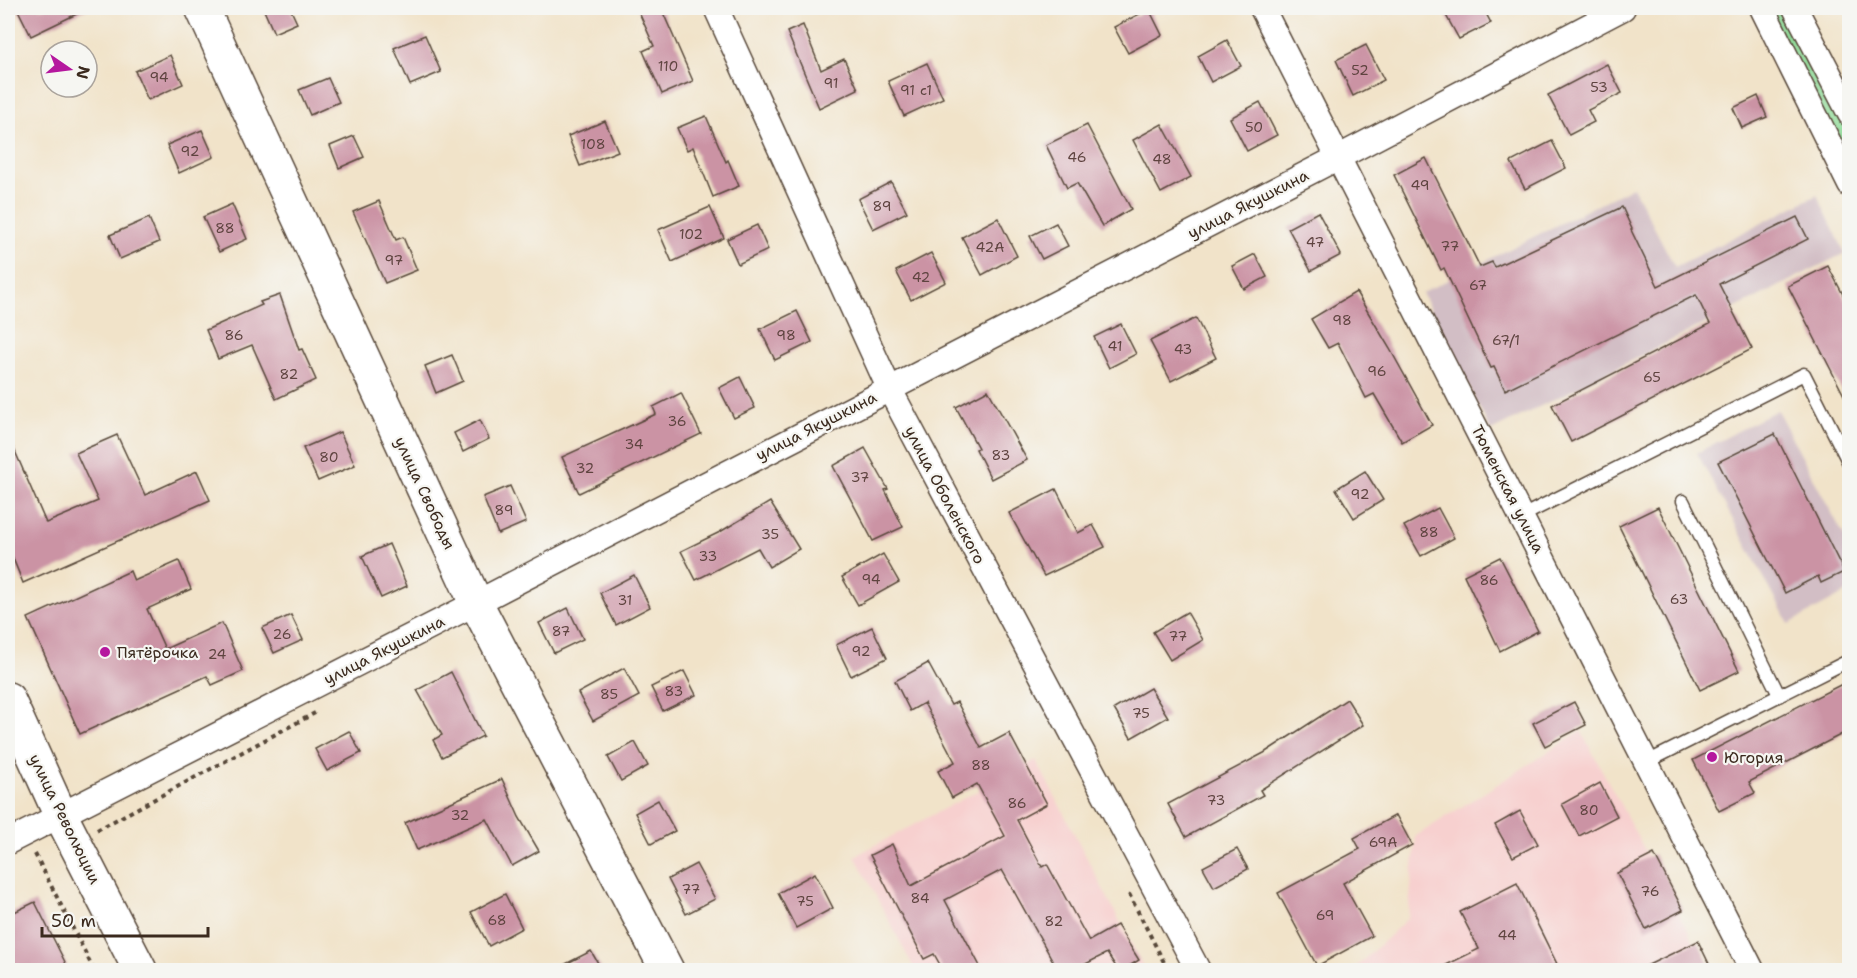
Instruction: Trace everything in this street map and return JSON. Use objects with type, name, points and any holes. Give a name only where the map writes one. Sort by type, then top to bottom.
[{"type":"street","name":"улица Свободы","points":[[202,8],[476,603],[667,970]]},
{"type":"street","name":"улица Оболенского","points":[[716,8],[889,388],[1198,970]]},
{"type":"street","name":"Тюменская улица","points":[[1262,8],[1752,970]]},
{"type":"street","name":"улица Якушкина","points":[[16,837],[68,828],[476,603],[1623,8]]},
{"type":"street","points":[[1762,8],[1850,186]]},
{"type":"street","points":[[1795,8],[1850,114]]},
{"type":"street","name":"улица Революции","points":[[8,699],[68,828],[140,970]]},
{"type":"lane","points":[[1522,516],[1804,374],[1850,465]]},
{"type":"lane","points":[[1683,501],[1779,695]]},
{"type":"lane","points":[[1647,762],[1850,660]]},
{"type":"path","points":[[68,828],[317,712]]},
{"type":"path","points":[[16,837],[94,970]]},
{"type":"shaded area","points":[[1633,187],[1675,267],[1817,195],[1845,253],[1491,431],[1422,293]]},
{"type":"shaded area","points":[[1777,410],[1849,545],[1849,591],[1789,624],[1697,453]]},
{"type":"shaded area","points":[[1581,731],[1709,970],[1353,970],[1408,918],[1416,836]]},
{"type":"shaded area","points":[[1036,760],[1145,970],[915,970],[855,856]]},
{"type":"green space","points":[[1767,8],[1790,8],[1849,125],[1849,171]]},
{"type":"building","points":[[17,8],[89,8],[31,36]]},
{"type":"building","points":[[263,8],[290,8],[297,23],[274,33]]},
{"type":"building","points":[[637,8],[661,8],[693,81],[662,94],[643,51],[654,46]]},
{"type":"building","points":[[1442,8],[1483,8],[1491,23],[1459,39]]},
{"type":"building","points":[[1149,9],[1162,35],[1128,53],[1114,27]]},
{"type":"building","points":[[803,25],[821,70],[844,59],[858,89],[819,108],[787,32]]},
{"type":"building","points":[[425,35],[441,72],[410,85],[394,48]]},
{"type":"building","points":[[1227,40],[1241,66],[1211,82],[1198,56]]},
{"type":"building","points":[[1366,45],[1384,80],[1353,96],[1336,60]]},
{"type":"building","points":[[170,55],[183,84],[148,100],[135,71]]},
{"type":"building","points":[[927,63],[943,98],[904,116],[888,81]]},
{"type":"building","points":[[1607,64],[1622,93],[1588,110],[1594,122],[1569,135],[1548,95]]},
{"type":"building","points":[[328,78],[339,102],[310,115],[299,90]]},
{"type":"building","points":[[1758,96],[1767,117],[1742,128],[1733,108]]},
{"type":"building","points":[[1260,102],[1277,135],[1247,151],[1230,118]]},
{"type":"building","points":[[706,116],[739,186],[713,197],[693,147],[687,150],[677,128]]},
{"type":"building","points":[[605,121],[618,151],[580,166],[568,136]]},
{"type":"building","points":[[1162,124],[1191,177],[1161,193],[1133,140]]},
{"type":"building","points":[[1087,125],[1131,209],[1102,226],[1077,183],[1067,188],[1046,145]]},
{"type":"building","points":[[202,130],[214,157],[179,173],[167,145]]},
{"type":"building","points":[[354,136],[364,157],[339,168],[330,146]]},
{"type":"building","points":[[1552,141],[1566,168],[1525,189],[1511,162]]},
{"type":"building","points":[[1426,158],[1480,267],[1492,262],[1495,267],[1622,207],[1658,286],[1797,217],[1808,239],[1719,284],[1752,349],[1571,442],[1552,405],[1710,324],[1696,295],[1505,390],[1494,367],[1491,368],[1444,268],[1441,270],[1394,175]]},
{"type":"building","points":[[891,182],[907,212],[873,229],[858,199]]},
{"type":"building","points":[[379,201],[396,240],[403,237],[417,270],[385,283],[353,212]]},
{"type":"building","points":[[232,204],[247,239],[219,252],[203,217]]},
{"type":"building","points":[[710,207],[724,238],[672,262],[658,230]]},
{"type":"building","points":[[1318,212],[1341,255],[1311,271],[1288,228]]},
{"type":"building","points":[[149,218],[159,242],[120,259],[110,235]]},
{"type":"building","points":[[998,218],[1017,256],[982,275],[962,237]]},
{"type":"building","points":[[1056,223],[1068,246],[1042,259],[1030,236]]},
{"type":"building","points":[[757,225],[768,250],[738,264],[727,239]]},
{"type":"building","points":[[931,253],[946,282],[911,300],[896,271]]},
{"type":"building","points":[[1255,254],[1267,277],[1244,289],[1232,266]]},
{"type":"building","points":[[1828,266],[1850,308],[1850,407],[1788,286]]},
{"type":"building","points":[[1356,292],[1432,425],[1402,442],[1374,394],[1366,398],[1338,343],[1328,348],[1311,319]]},
{"type":"building","points":[[280,295],[299,350],[302,349],[316,380],[276,399],[252,345],[218,359],[206,330],[262,305],[260,302]]},
{"type":"building","points":[[797,311],[812,342],[775,360],[760,329]]},
{"type":"building","points":[[1196,318],[1216,358],[1171,381],[1150,341]]},
{"type":"building","points":[[1121,324],[1136,354],[1109,368],[1094,337]]},
{"type":"building","points":[[452,355],[463,381],[436,393],[425,366]]},
{"type":"building","points":[[740,377],[755,408],[734,418],[719,388]]},
{"type":"building","points":[[988,390],[1027,460],[991,479],[976,449],[978,448],[956,407]]},
{"type":"building","points":[[681,393],[701,434],[579,493],[562,457],[656,414],[653,407]]},
{"type":"building","points":[[480,420],[489,439],[463,452],[454,433]]},
{"type":"building","points":[[340,432],[355,465],[318,481],[303,448]]},
{"type":"building","points":[[1775,434],[1844,572],[1821,583],[1818,576],[1785,593],[1718,462]]},
{"type":"building","points":[[8,435],[46,523],[98,501],[76,453],[117,435],[145,495],[197,471],[210,500],[23,583],[8,546]]},
{"type":"building","points":[[865,448],[888,489],[885,490],[903,527],[873,541],[833,466]]},
{"type":"building","points":[[1365,471],[1383,500],[1354,518],[1336,489]]},
{"type":"building","points":[[510,486],[526,522],[498,534],[483,497]]},
{"type":"building","points":[[1056,489],[1078,533],[1093,525],[1105,547],[1044,576],[1009,513]]},
{"type":"building","points":[[770,502],[799,549],[769,567],[758,548],[696,580],[681,551],[720,532]]},
{"type":"building","points":[[1658,507],[1739,671],[1700,690],[1619,526]]},
{"type":"building","points":[[1438,508],[1454,538],[1421,556],[1404,526]]},
{"type":"building","points":[[389,544],[407,586],[381,598],[362,556]]},
{"type":"building","points":[[883,554],[899,582],[858,605],[842,577]]},
{"type":"building","points":[[1500,557],[1538,631],[1500,651],[1464,575]]},
{"type":"building","name":"Пятёрочка","points":[[179,561],[191,589],[147,609],[165,649],[222,623],[243,671],[212,685],[207,676],[80,734],[28,618],[130,571],[134,581]]},
{"type":"building","points":[[634,575],[650,607],[616,625],[600,593]]},
{"type":"building","points":[[568,608],[583,639],[554,653],[539,623]]},
{"type":"building","points":[[1187,612],[1203,640],[1170,660],[1153,632]]},
{"type":"building","points":[[291,615],[303,640],[274,653],[262,628]]},
{"type":"building","points":[[872,627],[887,658],[851,676],[836,645]]},
{"type":"building","points":[[928,663],[951,705],[957,702],[981,748],[1009,733],[1047,804],[1017,820],[1042,867],[1047,864],[1089,941],[1117,925],[1139,960],[1123,970],[1118,970],[1107,953],[1074,970],[1058,970],[1002,870],[945,900],[982,970],[943,970],[934,954],[924,959],[870,855],[892,844],[911,886],[1005,836],[977,784],[952,798],[938,771],[955,762],[924,703],[910,711],[895,681]]},
{"type":"building","points":[[624,668],[639,696],[593,721],[578,693]]},
{"type":"building","points":[[684,671],[696,695],[663,711],[651,687]]},
{"type":"building","points":[[451,672],[483,736],[442,757],[433,740],[442,735],[417,690]]},
{"type":"building","points":[[1850,680],[1850,730],[1749,782],[1755,793],[1719,811],[1693,760]]},
{"type":"building","points":[[1150,688],[1168,717],[1131,738],[1114,709]]},
{"type":"building","points":[[1347,699],[1363,725],[1260,790],[1263,795],[1186,837],[1168,804],[1264,753]]},
{"type":"building","points":[[1574,702],[1586,725],[1545,746],[1533,723]]},
{"type":"building","points":[[349,731],[361,753],[327,771],[315,749]]},
{"type":"building","points":[[635,742],[648,766],[621,781],[608,757]]},
{"type":"building","points":[[502,779],[519,817],[539,851],[512,866],[487,819],[417,850],[405,823]]},
{"type":"building","points":[[1600,783],[1617,816],[1579,836],[1562,804]]},
{"type":"building","points":[[658,800],[675,831],[651,844],[635,813]]},
{"type":"building","points":[[1520,811],[1538,844],[1513,857],[1495,825]]},
{"type":"building","points":[[1396,815],[1412,845],[1343,883],[1372,936],[1317,966],[1278,893],[1360,849],[1354,838]]},
{"type":"building","points":[[1237,849],[1248,869],[1214,887],[1203,867]]},
{"type":"building","points":[[1654,854],[1683,910],[1646,929],[1617,873]]},
{"type":"building","points":[[696,864],[715,899],[686,914],[668,879]]},
{"type":"building","points":[[815,873],[833,908],[796,928],[778,893]]},
{"type":"building","points":[[1517,883],[1557,964],[1544,970],[1436,970],[1479,949],[1460,912]]},
{"type":"building","points":[[505,894],[522,928],[489,946],[471,912]]},
{"type":"building","points":[[35,902],[69,970],[8,970],[8,915]]},
{"type":"building","points":[[1698,941],[1712,970],[1638,970]]},
{"type":"building","points":[[591,951],[602,970],[554,970]]},
{"type":"place","name":"Пятёрочка","points":[[105,652]]},
{"type":"place","name":"Югория","points":[[1712,757]]}]
